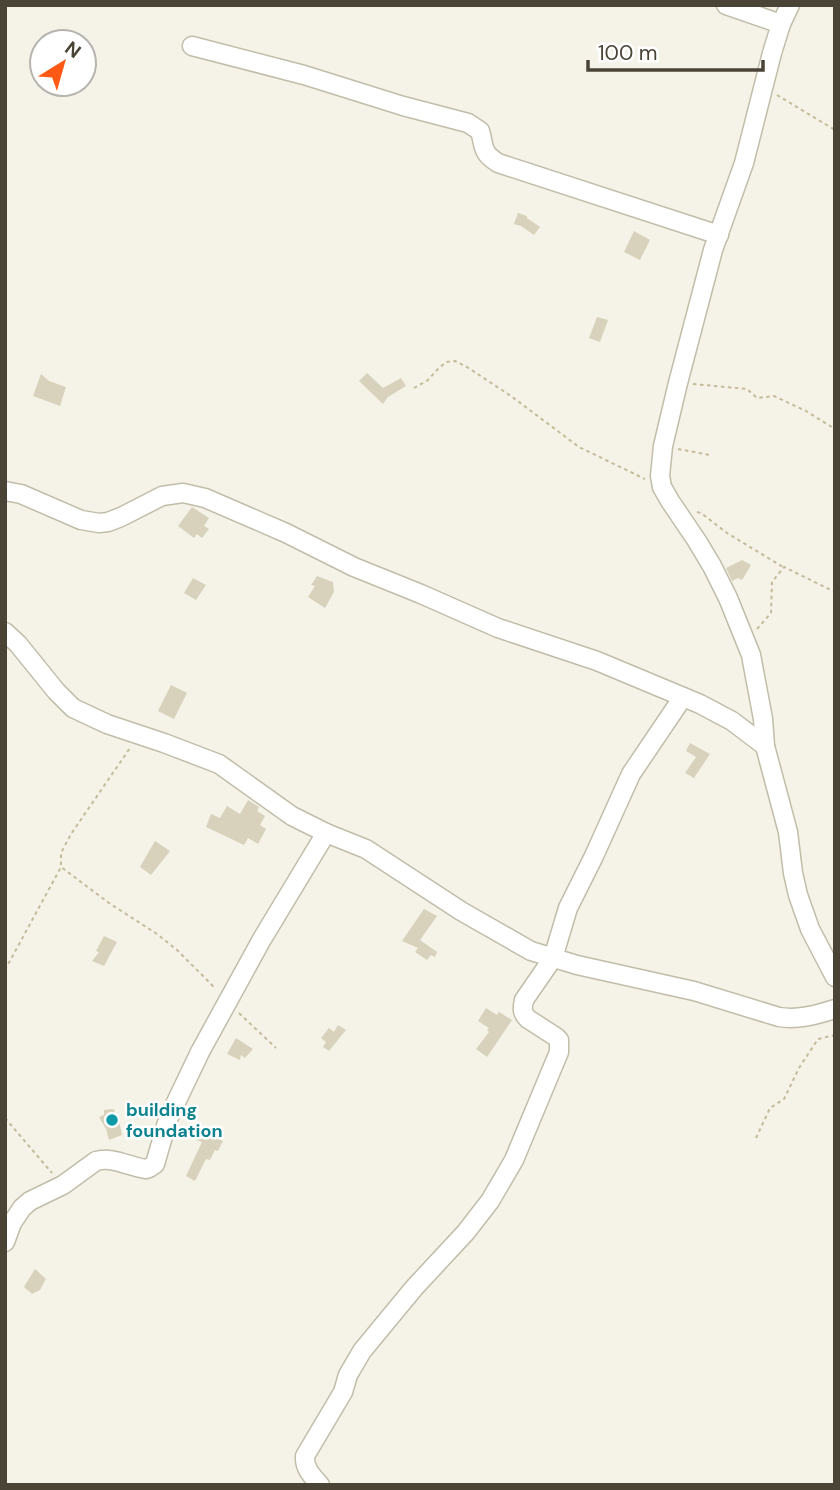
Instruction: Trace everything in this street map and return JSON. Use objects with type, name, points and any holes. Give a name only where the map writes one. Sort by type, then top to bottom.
[{"type":"street","points":[[726,5],[782,24]]},
{"type":"street","points":[[790,5],[782,24],[744,163],[719,235],[678,383],[663,446],[660,475],[662,488],[712,566],[751,656],[763,719],[765,746],[788,832],[798,895],[810,929],[835,976]]},
{"type":"street","points":[[192,46],[468,122],[480,131],[487,156],[498,163],[719,235]]},
{"type":"street","points":[[5,491],[21,494],[80,520],[99,523],[128,514],[162,496],[183,493],[194,495],[256,519],[354,567],[489,625],[597,661],[715,711],[765,746]]},
{"type":"street","points":[[5,632],[73,708],[107,724],[219,764],[304,822],[366,849],[531,951],[694,991],[779,1017],[790,1019],[835,1009]]},
{"type":"street","points":[[320,1485],[308,1470],[305,1456],[343,1392],[354,1362],[414,1287],[490,1201],[514,1160],[559,1052],[559,1040],[528,1019],[522,1012],[522,1007],[552,958],[568,908],[631,774],[683,697]]},
{"type":"street","points":[[5,1242],[12,1223],[30,1201],[63,1185],[96,1161],[101,1159],[122,1162],[146,1169],[155,1164],[169,1119],[200,1052],[262,939],[326,833]]},
{"type":"path","points":[[764,88],[835,130]]},
{"type":"path","points":[[414,388],[428,380],[446,362],[456,361],[510,396],[579,447],[662,488]]},
{"type":"path","points":[[678,383],[747,389],[757,398],[774,396],[835,429]]},
{"type":"path","points":[[663,446],[710,456]]},
{"type":"path","points":[[692,511],[701,513],[727,533],[784,567],[835,592]]},
{"type":"path","points":[[755,631],[771,613],[772,582],[784,567]]},
{"type":"path","points":[[5,970],[61,867],[61,853],[71,834],[139,736]]},
{"type":"path","points":[[61,867],[177,950],[276,1048]]},
{"type":"path","points":[[756,1139],[770,1108],[784,1099],[799,1068],[818,1040],[835,1035]]},
{"type":"path","points":[[5,1118],[63,1185]]},
{"type":"building","points":[[518,213],[527,216],[540,227],[534,235],[514,224]]},
{"type":"building","points":[[634,231],[650,240],[640,260],[624,252]]},
{"type":"building","points":[[597,317],[608,320],[600,342],[589,338]]},
{"type":"building","points":[[367,373],[383,388],[401,378],[406,386],[388,397],[383,404],[359,381]]},
{"type":"building","points":[[41,374],[49,381],[66,387],[60,406],[33,396]]},
{"type":"building","points":[[192,507],[209,518],[204,526],[209,529],[202,538],[197,534],[194,538],[178,526]]},
{"type":"building","points":[[742,560],[751,565],[742,580],[738,578],[732,581],[726,568]]},
{"type":"building","points":[[317,576],[333,582],[334,592],[325,608],[308,597],[315,586],[311,585]]},
{"type":"building","points":[[193,578],[206,585],[196,600],[184,593]]},
{"type":"building","points":[[171,685],[187,693],[174,719],[158,711]]},
{"type":"building","points":[[690,743],[710,754],[694,778],[685,773],[696,757],[686,751]]},
{"type":"building","points":[[248,800],[259,807],[257,811],[265,816],[260,825],[266,829],[258,844],[248,838],[244,845],[206,827],[211,814],[220,818],[227,806],[240,814]]},
{"type":"building","points":[[155,841],[170,851],[151,875],[140,867]]},
{"type":"building","points":[[424,909],[437,916],[420,940],[437,952],[435,957],[431,955],[427,960],[415,952],[418,948],[402,941]]},
{"type":"building","points":[[104,936],[117,942],[104,966],[92,961],[99,952],[96,951]]},
{"type":"building","points":[[486,1008],[512,1020],[487,1057],[476,1049],[489,1032],[489,1028],[478,1021]]},
{"type":"building","points":[[338,1025],[346,1030],[329,1051],[323,1047],[326,1042],[321,1038],[329,1028],[334,1032]]},
{"type":"building","points":[[236,1038],[253,1049],[245,1058],[241,1055],[240,1060],[227,1054]]},
{"type":"building","name":"building foundation","points":[[114,1109],[122,1135],[109,1140],[99,1117],[104,1115],[104,1110]]},
{"type":"building","points":[[200,1131],[223,1141],[210,1160],[206,1159],[195,1181],[186,1176],[202,1142],[196,1140]]},
{"type":"building","points":[[35,1269],[46,1279],[40,1290],[32,1294],[24,1287]]},
{"type":"place","name":"building foundation","points":[[112,1120]]}]
